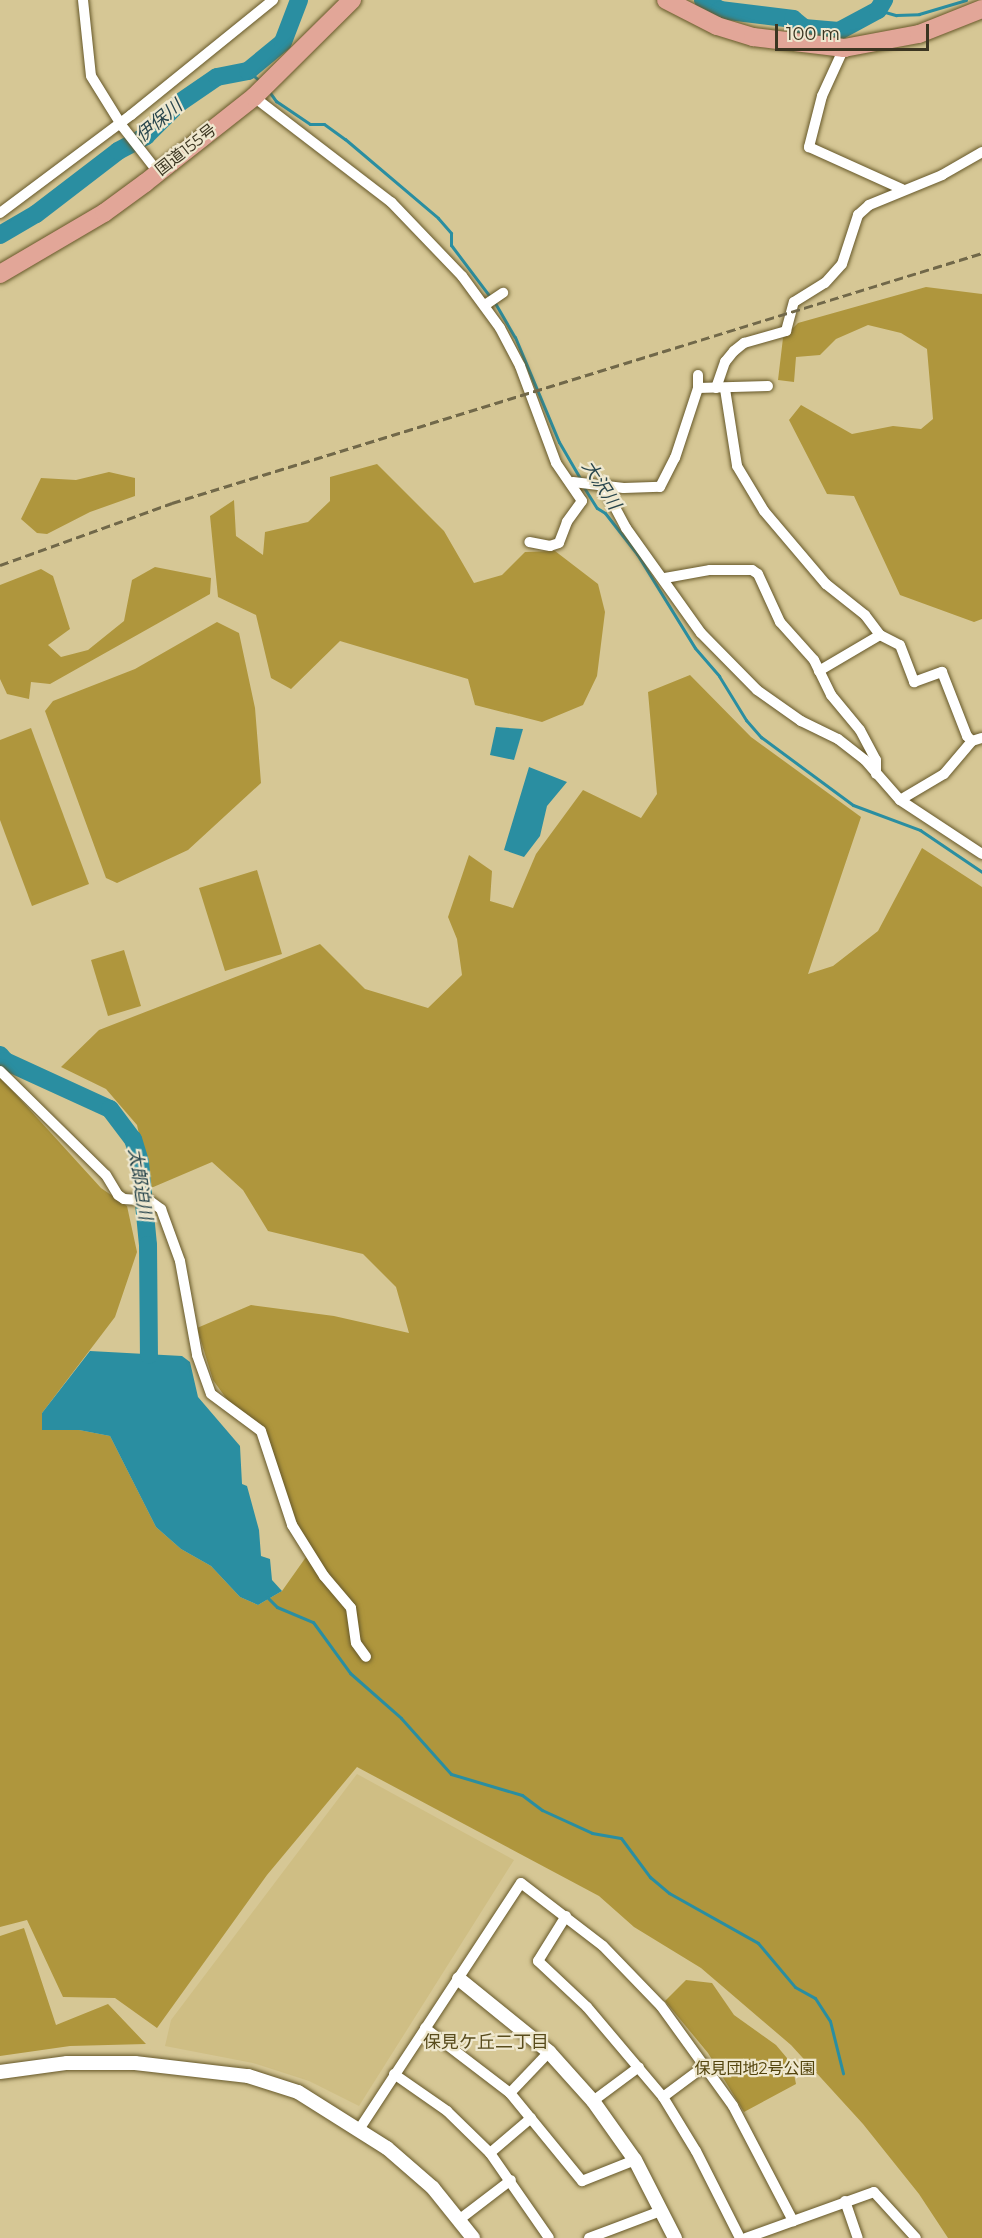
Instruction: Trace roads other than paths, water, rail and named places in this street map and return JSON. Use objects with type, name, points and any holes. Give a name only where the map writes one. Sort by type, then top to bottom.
[{"type":"highway","name":"国道155号","points":[[0,274],[104,213],[158,172],[254,97],[352,0]]},
{"type":"highway","points":[[666,0],[717,26],[753,37],[844,48],[919,34],[982,9]]},
{"type":"street","points":[[83,0],[91,76],[120,124],[158,172]]},
{"type":"street","points":[[0,213],[120,124],[273,0]]},
{"type":"street","points":[[844,48],[822,96],[809,147],[902,189]]},
{"type":"street","points":[[254,97],[391,202],[487,304],[520,366],[556,463],[563,476],[573,483],[660,486],[675,458],[698,388],[698,375]]},
{"type":"street","points":[[900,800],[945,774],[977,739],[949,696],[942,672],[914,681],[900,645],[880,635],[865,615],[826,584],[764,511],[737,466],[721,388],[725,362],[734,351],[744,343],[786,331],[794,302],[825,283],[842,264],[858,215],[902,189],[924,184],[982,152]]},
{"type":"street","points":[[487,304],[503,293]]},
{"type":"street","points":[[698,388],[768,386]]},
{"type":"street","points":[[529,542],[550,546],[559,543],[567,522],[582,505],[573,483]]},
{"type":"street","points":[[598,485],[626,528],[665,578],[701,633],[756,690],[801,722],[838,739],[865,759],[884,786],[900,800],[982,854]]},
{"type":"street","points":[[665,578],[711,570],[752,570],[758,574],[780,622],[819,671],[831,695],[860,730],[876,760],[874,771],[884,786]]},
{"type":"street","points":[[819,671],[880,635]]},
{"type":"street","points":[[0,1071],[106,1175],[124,1199],[150,1201],[161,1209],[170,1228],[190,1298],[197,1355],[211,1394],[261,1431],[292,1525],[324,1576],[351,1608],[356,1643],[366,1657]]},
{"type":"street","points":[[360,2128],[521,1883],[603,1946],[661,2006],[706,2065],[763,2158],[793,2221]]},
{"type":"street","points":[[566,1916],[538,1961],[587,2007],[663,2097],[696,2151],[740,2238]]},
{"type":"street","points":[[459,1979],[549,2052],[593,2101],[635,2160],[675,2238]]},
{"type":"street","points":[[425,2028],[510,2093],[582,2181],[635,2160]]},
{"type":"street","points":[[510,2093],[549,2052]]},
{"type":"street","points":[[0,2072],[67,2063],[205,2069],[248,2076],[298,2092],[360,2128],[433,2188],[473,2238]]},
{"type":"street","points":[[663,2097],[706,2065]]},
{"type":"street","points":[[593,2101],[639,2067]]},
{"type":"street","points":[[394,2074],[447,2111],[490,2153],[511,2180],[549,2238]]},
{"type":"street","points":[[490,2153],[531,2118]]},
{"type":"street","points":[[460,2219],[511,2180]]},
{"type":"street","points":[[746,2238],[874,2192],[916,2238]]},
{"type":"street","points":[[845,2201],[858,2238]]},
{"type":"street","points":[[589,2238],[661,2211]]},
{"type":"water","points":[[496,727],[523,729],[514,760],[490,755]]},
{"type":"water","points":[[529,767],[567,782],[547,806],[540,836],[524,857],[504,850]]},
{"type":"water","points":[[90,1351],[182,1356],[190,1362],[198,1397],[240,1446],[242,1484],[247,1486],[259,1530],[261,1556],[270,1559],[272,1580],[282,1591],[258,1605],[240,1597],[211,1566],[181,1549],[156,1527],[110,1436],[79,1430],[42,1430],[42,1413]]},
{"type":"waterway","name":"伊保川","points":[[0,235],[36,214],[118,151],[146,136],[179,103],[217,77],[248,71],[283,42],[299,0]]},
{"type":"waterway","name":"伊保川","points":[[703,0],[720,10],[793,19],[804,28],[839,31],[878,10],[884,0]]},
{"type":"waterway","points":[[878,10],[896,15],[919,14],[966,0]]},
{"type":"waterway","name":"大沢川","points":[[248,71],[260,81]]},
{"type":"waterway","name":"大沢川","points":[[268,90],[276,101],[310,124],[324,124],[345,139],[438,218],[451,233],[451,245],[491,298]]},
{"type":"waterway","name":"大沢川","points":[[495,303],[515,337],[559,442],[581,480]]},
{"type":"waterway","name":"大沢川","points":[[583,486],[597,508],[605,513],[637,554],[695,648],[719,676],[746,720],[761,737],[853,805],[920,830],[982,872]]},
{"type":"waterway","name":"太郎迫川","points":[[0,1055],[5,1061],[110,1109],[133,1139],[140,1162],[148,1245],[149,1355]]},
{"type":"waterway","points":[[267,1597],[277,1607],[313,1622],[350,1673],[401,1718],[451,1774],[522,1795],[542,1810],[592,1833],[621,1838],[650,1877],[669,1893],[758,1943],[795,1987],[815,1998],[830,2021],[843,2073]]},
{"type":"railway","points":[[0,565],[172,503],[982,253]]},
{"type":"district","name":"保見ケ丘二丁目","points":[[486,2042]]},
{"type":"park label","name":"保見団地2号公園","points":[[755,2069]]}]
